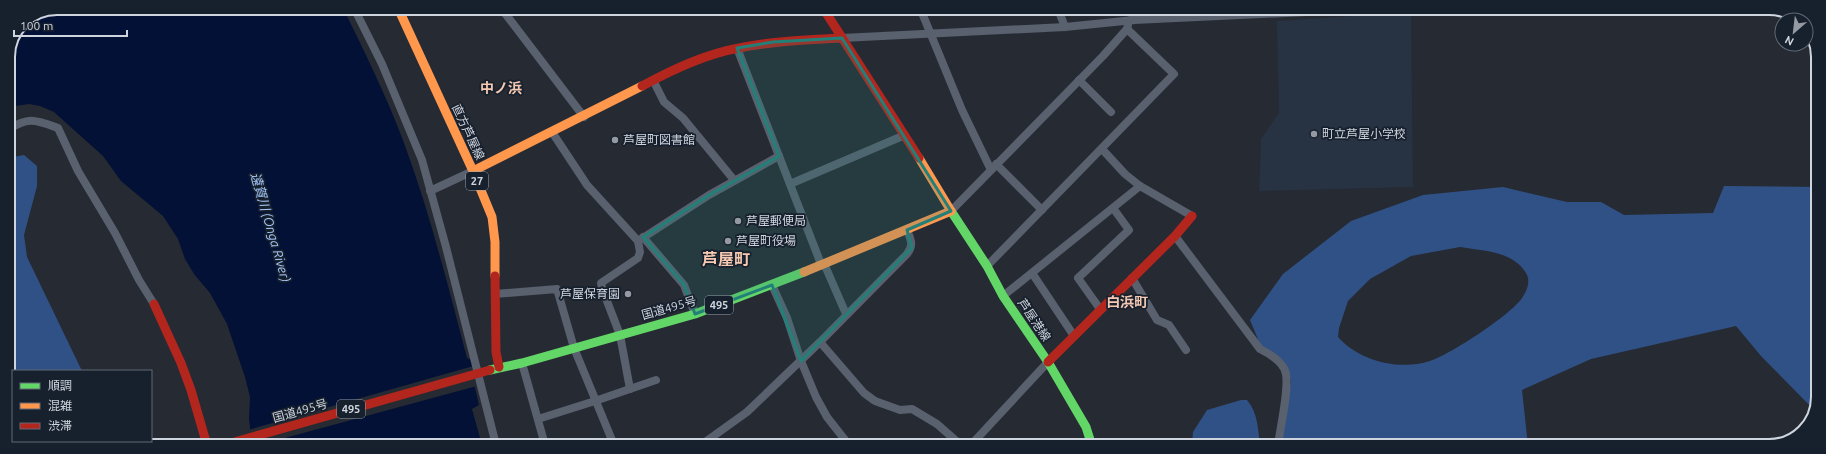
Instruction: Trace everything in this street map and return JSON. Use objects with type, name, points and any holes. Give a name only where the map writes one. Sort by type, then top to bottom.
[{"type":"main road","name":"直方芦屋線","points":[[401,15],[473,171],[492,216],[496,242],[496,352],[499,367]]},
{"type":"main road","points":[[827,15],[905,135],[951,211]]},
{"type":"main road","points":[[473,171],[653,80],[703,58],[737,48],[773,42],[842,38]]},
{"type":"main road","name":"国道495号","points":[[245,439],[478,372],[522,363],[695,314],[772,285],[951,211]]},
{"type":"main road","name":"芦屋港線","points":[[951,211],[987,266],[1003,296],[1048,362],[1086,427],[1090,439]]},
{"type":"main road","points":[[1048,362],[1175,236],[1192,216]]},
{"type":"main road","points":[[154,304],[181,363],[191,390],[204,439]]},
{"type":"street","points":[[358,15],[382,64],[422,160],[495,439]]},
{"type":"street","points":[[506,15],[584,116]]},
{"type":"street","points":[[923,15],[962,110],[994,167],[1042,210]]},
{"type":"street","points":[[1060,15],[1065,26]]},
{"type":"street","points":[[951,211],[1127,29],[1131,20],[1131,15]]},
{"type":"street","points":[[1131,20],[1138,15]]},
{"type":"street","points":[[842,38],[1065,26],[1197,15]]},
{"type":"street","points":[[987,266],[1174,74],[1127,29]]},
{"type":"street","points":[[737,48],[821,264],[826,268],[846,314]]},
{"type":"street","points":[[653,80],[664,102],[684,118],[734,180]]},
{"type":"street","points":[[1079,80],[1111,112]]},
{"type":"street","points":[[15,126],[27,120],[41,122],[58,128],[78,171],[115,233],[139,280],[154,304]]},
{"type":"street","points":[[552,132],[587,185],[684,285],[695,314]]},
{"type":"street","points":[[790,184],[905,135]]},
{"type":"street","points":[[1102,149],[1125,174],[1140,186],[1192,216]]},
{"type":"street","points":[[641,239],[709,194],[778,156]]},
{"type":"street","points":[[430,191],[473,171]]},
{"type":"street","points":[[1003,296],[1140,186]]},
{"type":"street","points":[[1100,309],[1078,278],[1129,230],[1113,208]]},
{"type":"street","points":[[710,439],[748,412],[820,342],[912,248],[912,243],[907,230]]},
{"type":"street","points":[[1175,236],[1260,349],[1273,356],[1286,374],[1286,391],[1279,439]]},
{"type":"street","points":[[630,389],[620,335],[601,283],[638,258],[641,239]]},
{"type":"street","points":[[1032,273],[1074,336]]},
{"type":"street","points":[[1132,278],[1157,320],[1169,326],[1186,350]]},
{"type":"street","points":[[772,285],[787,318],[801,361],[816,397],[827,418],[844,439]]},
{"type":"street","points":[[495,294],[557,288],[574,348],[611,439]]},
{"type":"street","points":[[820,342],[864,393],[875,401],[900,410],[912,409],[937,424],[954,439]]},
{"type":"street","points":[[976,439],[1048,362]]},
{"type":"street","points":[[522,363],[543,439]]},
{"type":"street","points":[[538,419],[656,380]]},
{"type":"highlighted area","points":[[842,38],[951,211],[907,230],[912,248],[801,361],[772,285],[695,314],[684,285],[643,237],[709,195],[779,156],[737,48],[773,42]]},
{"type":"shaded area","points":[[1366,15],[1411,15],[1413,187],[1259,191],[1261,139],[1279,113],[1277,21]]},
{"type":"shaded area","points":[[24,155],[37,166],[37,186],[24,235],[27,257],[82,370],[15,370],[15,157]]},
{"type":"shaded area","points":[[1724,186],[1811,187],[1810,406],[1761,356],[1736,326],[1591,359],[1522,390],[1527,439],[1281,439],[1291,381],[1287,369],[1260,344],[1250,320],[1283,274],[1351,221],[1423,195],[1503,187],[1567,202],[1601,202],[1624,215],[1713,213]],"holes":[[[1460,247],[1488,251],[1505,256],[1520,266],[1526,273],[1528,286],[1522,298],[1516,305],[1493,324],[1465,343],[1430,361],[1406,365],[1380,362],[1368,358],[1357,352],[1338,337],[1339,328],[1348,301],[1370,279],[1411,256]]]},
{"type":"shaded area","points":[[1241,400],[1247,400],[1251,405],[1257,422],[1259,439],[1192,439],[1193,432],[1207,410]]},
{"type":"water","name":"遠賀川 (Onga River)","points":[[57,15],[346,15],[383,92],[404,143],[446,277],[467,358],[478,363],[473,379],[479,405],[472,409],[480,439],[251,439],[249,419],[250,397],[245,377],[227,324],[210,293],[194,274],[185,259],[178,239],[163,216],[121,181],[103,156],[54,112],[40,106],[29,104],[15,106],[16,49],[18,41],[27,27],[41,18]]},
{"type":"pier","points":[[477,365],[482,379],[475,381],[477,386],[281,439],[249,439],[248,430]]},
{"type":"traffic: fast","points":[[951,211],[987,266],[1003,296],[1048,362],[1086,427],[1090,439]]},
{"type":"traffic: fast","points":[[490,370],[522,363],[695,314],[804,272]]},
{"type":"traffic: slow","points":[[401,15],[473,171],[492,217],[495,242],[495,276]]},
{"type":"traffic: slow","points":[[473,171],[642,86]]},
{"type":"traffic: slow","points":[[804,272],[951,211],[919,158]]},
{"type":"traffic: jam","points":[[827,15],[919,158]]},
{"type":"traffic: jam","points":[[642,86],[689,63],[726,51],[777,42],[842,38]]},
{"type":"traffic: jam","points":[[1048,362],[1175,236],[1192,216]]},
{"type":"traffic: jam","points":[[495,276],[496,352],[499,367]]},
{"type":"traffic: jam","points":[[154,304],[181,363],[191,390],[205,439]]},
{"type":"traffic: jam","points":[[245,439],[490,370]]},
{"type":"place","name":"町立芦屋小学校","points":[[1314,134]]},
{"type":"place","name":"芦屋町図書館","points":[[615,140]]},
{"type":"place","name":"芦屋郵便局","points":[[738,221]]},
{"type":"place","name":"芦屋町役場","points":[[728,241]]},
{"type":"place","name":"芦屋保育園","points":[[628,294]]},
{"type":"district","name":"中ノ浜","points":[[501,88]]},
{"type":"district","name":"芦屋町","points":[[726,259]]},
{"type":"district","name":"白浜町","points":[[1127,302]]}]
